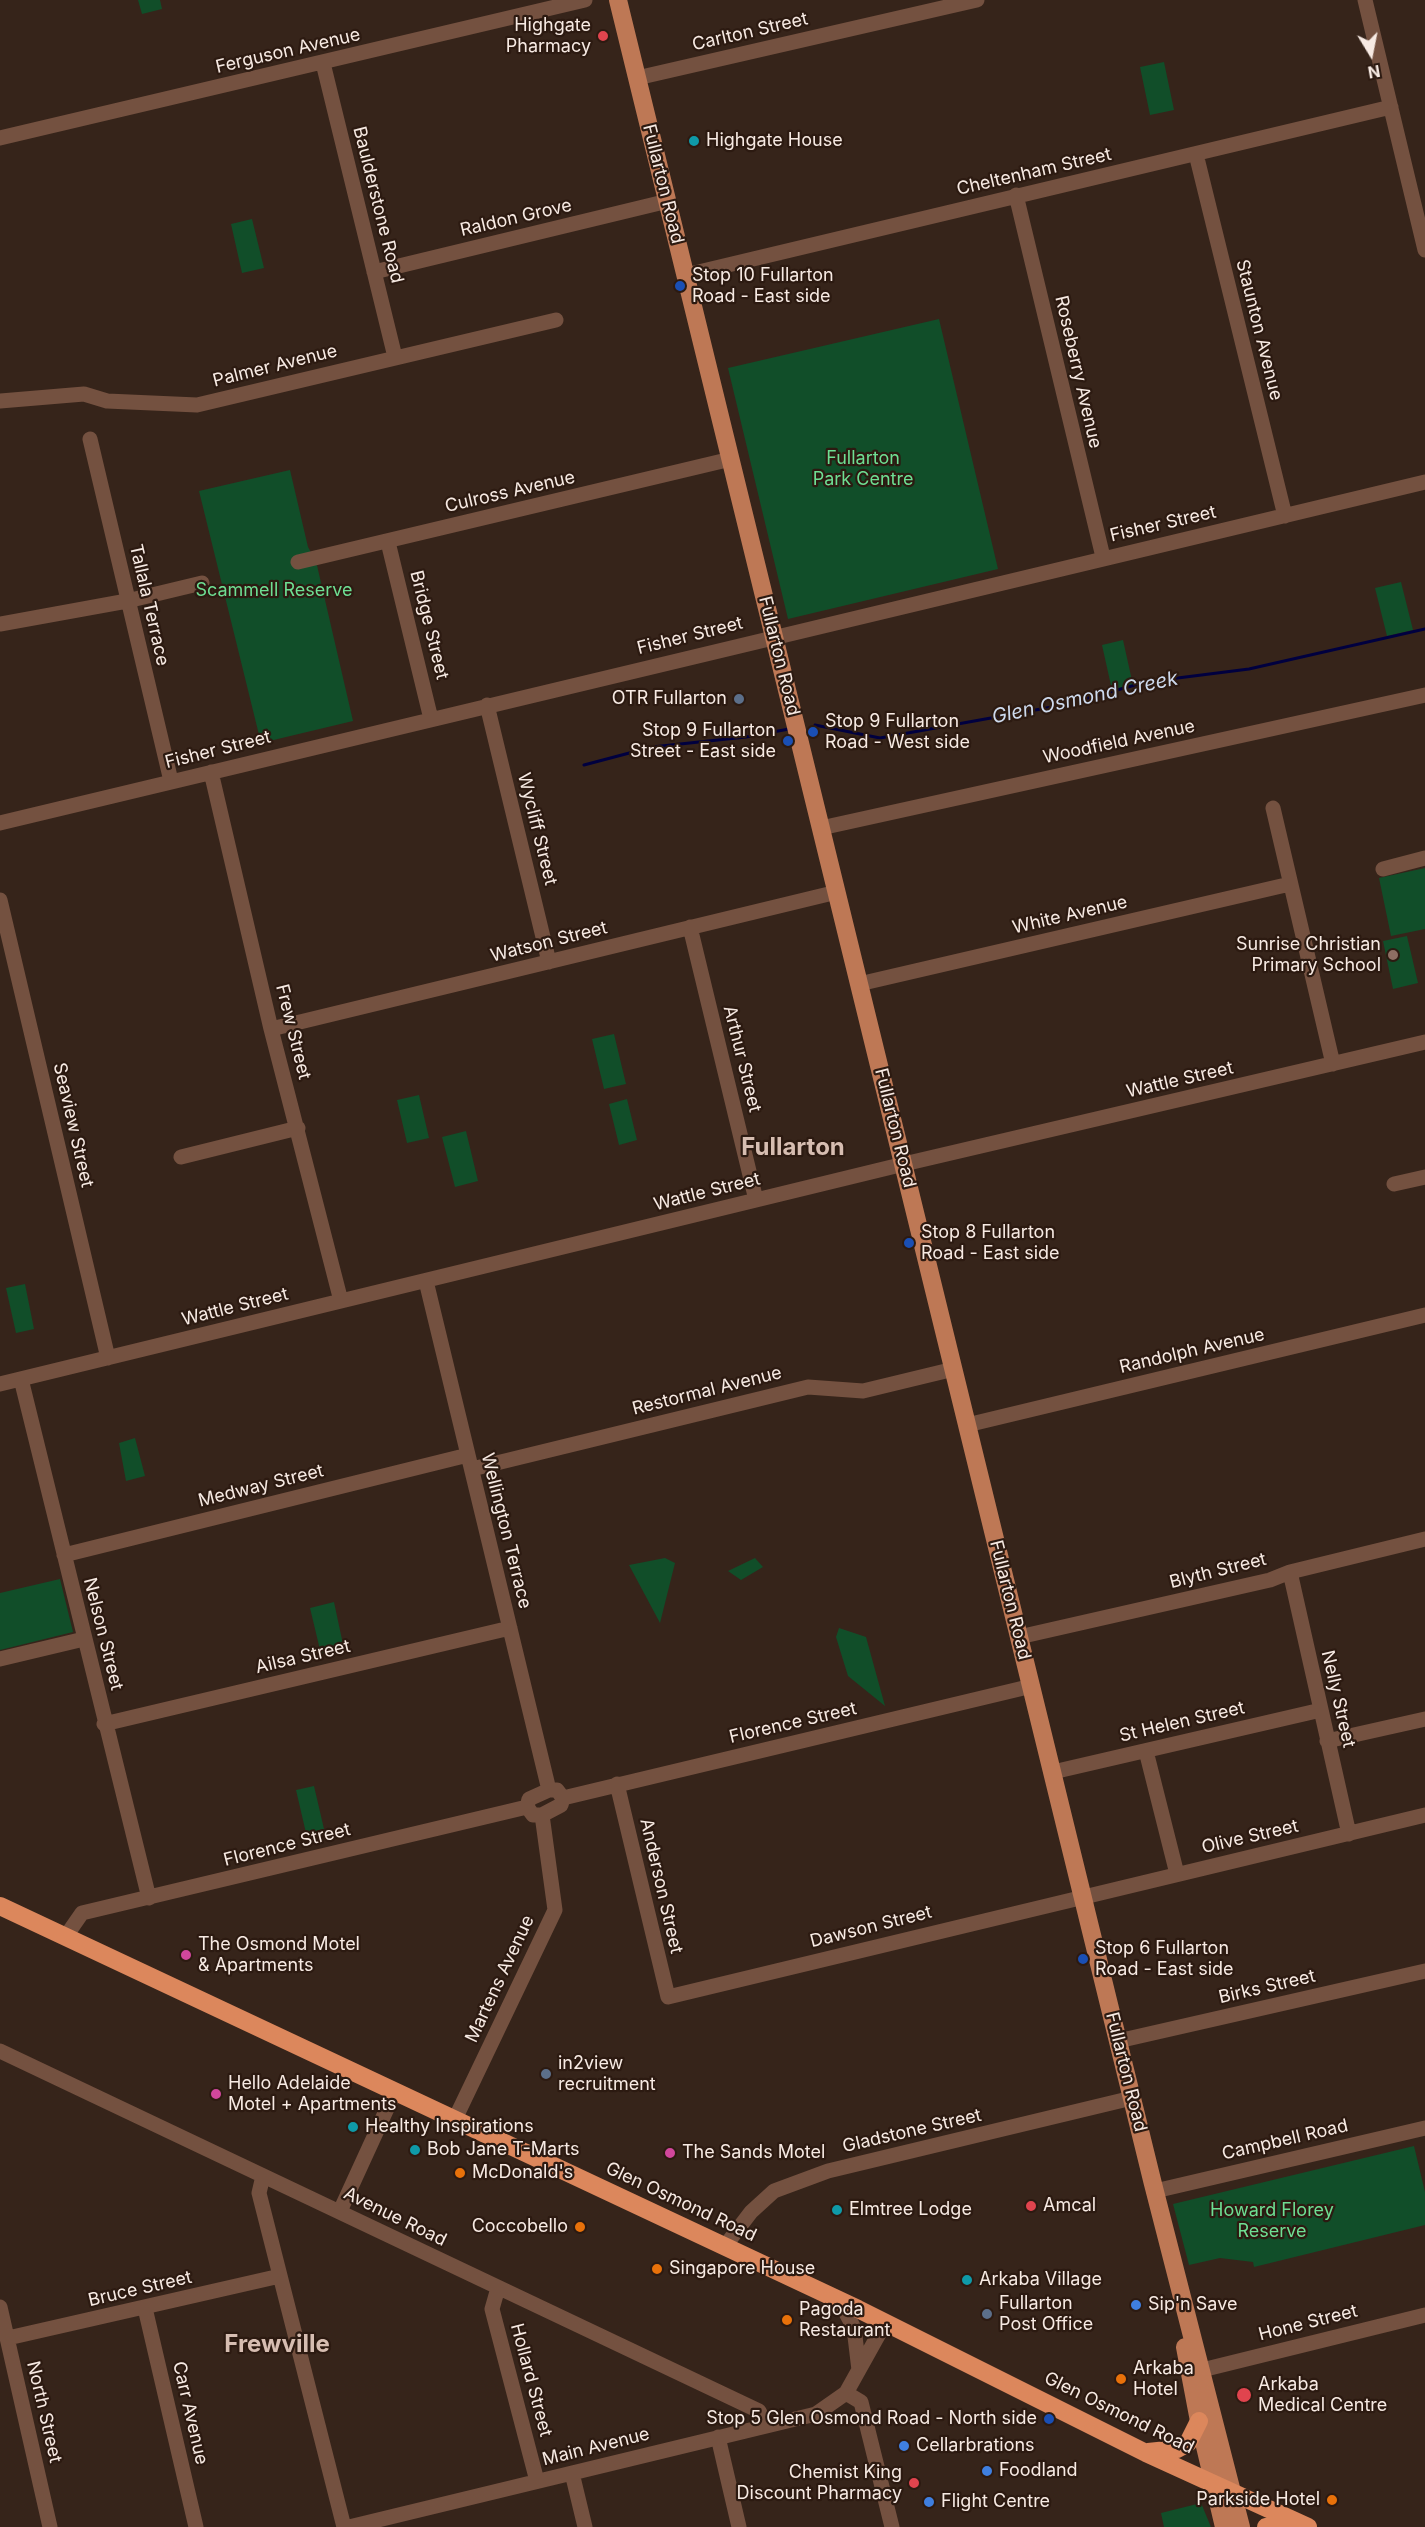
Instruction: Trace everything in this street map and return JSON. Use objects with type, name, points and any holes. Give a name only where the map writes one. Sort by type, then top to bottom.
[{"type":"highway","name":"Glen Osmond Road","points":[[0,1906],[839,2300],[1146,2453],[1232,2490],[1303,2525]]},
{"type":"highway","points":[[1146,2453],[1177,2449],[1188,2443],[1199,2421]]},
{"type":"highway","points":[[1266,2527],[1303,2525]]},
{"type":"main road","name":"Fullarton Road","points":[[618,0],[1171,2257],[1241,2527]]},
{"type":"main road","name":"Fullarton Road","points":[[1171,2257],[1199,2421],[1224,2527]]},
{"type":"street","name":"Ferguson Avenue","points":[[0,138],[585,0]]},
{"type":"street","name":"Carlton Street","points":[[637,78],[977,0]]},
{"type":"street","points":[[1365,0],[1425,250]]},
{"type":"street","name":"Baulderstone Road","points":[[323,63],[395,357]]},
{"type":"street","name":"Cheltenham Street","points":[[686,275],[1391,107]]},
{"type":"street","name":"Staunton Avenue","points":[[1196,154],[1285,516]]},
{"type":"street","name":"Roseberry Avenue","points":[[1016,195],[1102,557]]},
{"type":"street","name":"Raldon Grove","points":[[374,272],[668,201]]},
{"type":"street","name":"Palmer Avenue","points":[[0,401],[84,394],[107,401],[198,405],[556,320]]},
{"type":"street","name":"Tallala Terrace","points":[[90,438],[171,781]]},
{"type":"street","name":"Culross Avenue","points":[[298,562],[731,459]]},
{"type":"street","name":"Fisher Street","points":[[0,823],[1102,557],[1425,482]]},
{"type":"street","name":"Bridge Street","points":[[388,542],[431,719]]},
{"type":"street","points":[[0,624],[127,601],[202,583]]},
{"type":"street","name":"Woodfield Avenue","points":[[821,828],[1425,695]]},
{"type":"street","name":"Wycliff Street","points":[[487,705],[549,962]]},
{"type":"street","name":"Frew Street","points":[[210,772],[271,1029],[341,1301]]},
{"type":"street","points":[[1273,808],[1333,1064]]},
{"type":"street","points":[[1383,869],[1425,858]]},
{"type":"street","name":"White Avenue","points":[[859,984],[1290,884]]},
{"type":"street","name":"Watson Street","points":[[271,1029],[837,891]]},
{"type":"street","name":"Seaview Street","points":[[0,900],[108,1358]]},
{"type":"street","name":"Arthur Street","points":[[690,927],[756,1200]]},
{"type":"street","name":"Wattle Street","points":[[0,1384],[904,1164],[1425,1042]]},
{"type":"street","points":[[181,1157],[298,1128]]},
{"type":"street","points":[[1394,1184],[1425,1177]]},
{"type":"street","name":"Wellington Terrace","points":[[426,1281],[510,1628],[556,1794]]},
{"type":"street","name":"Randolph Avenue","points":[[967,1425],[1425,1315]]},
{"type":"street","name":"Restormal Avenue","points":[[470,1462],[808,1387],[863,1392],[954,1369]]},
{"type":"street","name":"Nelson Street","points":[[21,1379],[104,1724],[149,1898]]},
{"type":"street","name":"Medway Street","points":[[64,1555],[470,1462]]},
{"type":"street","name":"Blyth Street","points":[[1019,1637],[1270,1580],[1290,1572],[1425,1539]]},
{"type":"street","name":"Nelly Street","points":[[1290,1572],[1349,1834]]},
{"type":"street","name":"Ailsa Street","points":[[104,1724],[510,1628]]},
{"type":"street","points":[[0,1659],[84,1639]]},
{"type":"street","name":"Florence Street","points":[[556,1794],[617,1784],[1032,1686]]},
{"type":"street","name":"St Helen Street","points":[[1053,1772],[1321,1710]]},
{"type":"street","points":[[1327,1741],[1425,1719]]},
{"type":"street","points":[[1146,1750],[1177,1874]]},
{"type":"street","name":"Anderson Street","points":[[617,1784],[668,1997]]},
{"type":"street","points":[[556,1794],[561,1805],[542,1815],[533,1815],[527,1807],[529,1799],[556,1794]]},
{"type":"street","name":"Florence Street","points":[[66,1936],[82,1913],[527,1807]]},
{"type":"street","name":"Martens Avenue","points":[[455,2119],[555,1910],[542,1815]]},
{"type":"street","name":"Olive Street","points":[[1083,1895],[1425,1815]]},
{"type":"street","name":"Dawson Street","points":[[668,1997],[1083,1895]]},
{"type":"street","name":"Birks Street","points":[[1118,2041],[1425,1971]]},
{"type":"street","name":"Avenue Road","points":[[0,2051],[759,2411],[766,2425]]},
{"type":"street","points":[[340,2211],[394,2091]]},
{"type":"street","name":"Gladstone Street","points":[[725,2246],[751,2212],[774,2191],[828,2171],[1132,2098]]},
{"type":"street","name":"Campbell Road","points":[[1155,2191],[1424,2131]]},
{"type":"street","points":[[263,2176],[259,2193],[344,2527]]},
{"type":"street","name":"Bruce Street","points":[[8,2338],[280,2276]]},
{"type":"street","name":"Hollard Street","points":[[498,2288],[492,2309],[537,2481]]},
{"type":"street","points":[[839,2300],[854,2328],[860,2370]]},
{"type":"street","name":"North Street","points":[[0,2307],[50,2527]]},
{"type":"street","name":"Carr Avenue","points":[[145,2308],[196,2527]]},
{"type":"street","name":"Hone Street","points":[[1202,2370],[1425,2315]]},
{"type":"street","name":"Main Avenue","points":[[349,2527],[816,2414],[846,2393],[885,2323]]},
{"type":"street","points":[[846,2393],[861,2402],[892,2527]]},
{"type":"street","points":[[718,2437],[739,2527]]},
{"type":"street","points":[[572,2473],[585,2527]]},
{"type":"green space","points":[[138,0],[160,0],[162,9],[142,14]]},
{"type":"green space","points":[[1164,62],[1174,110],[1150,115],[1140,67]]},
{"type":"green space","points":[[252,219],[264,268],[242,273],[231,224]]},
{"type":"green space","name":"Fullarton Park Centre","points":[[939,319],[998,569],[788,619],[728,368]]},
{"type":"green space","name":"Scammell Reserve","points":[[290,470],[308,547],[316,561],[353,721],[261,743],[199,491]]},
{"type":"green space","points":[[1401,582],[1413,630],[1387,636],[1375,588]]},
{"type":"green space","points":[[1123,640],[1133,685],[1112,690],[1102,645]]},
{"type":"green space","points":[[1425,868],[1425,929],[1391,936],[1379,878]]},
{"type":"green space","points":[[1407,936],[1418,983],[1393,989],[1383,941]]},
{"type":"green space","points":[[614,1034],[626,1084],[604,1089],[592,1039]]},
{"type":"green space","points":[[419,1095],[429,1138],[407,1143],[397,1100]]},
{"type":"green space","points":[[627,1099],[637,1140],[619,1145],[609,1104]]},
{"type":"green space","points":[[466,1131],[478,1181],[455,1187],[442,1137]]},
{"type":"green space","points":[[25,1284],[34,1329],[16,1333],[6,1288]]},
{"type":"green space","points":[[135,1438],[145,1476],[126,1481],[119,1443]]},
{"type":"green space","points":[[665,1558],[675,1563],[660,1623],[629,1565]]},
{"type":"green space","points":[[755,1558],[763,1567],[741,1580],[728,1571]]},
{"type":"green space","points":[[60,1579],[73,1632],[0,1650],[0,1593]]},
{"type":"green space","points":[[334,1602],[344,1649],[321,1654],[310,1608]]},
{"type":"green space","points":[[839,1628],[866,1637],[885,1706],[848,1676],[836,1637]]},
{"type":"green space","points":[[314,1786],[324,1829],[306,1833],[296,1790]]},
{"type":"green space","name":"Howard Florey Reserve","points":[[1414,2146],[1425,2192],[1425,2225],[1254,2267],[1253,2262],[1220,2258],[1189,2265],[1173,2204]]},
{"type":"green space","points":[[1201,2503],[1211,2527],[1164,2527],[1161,2513]]},
{"type":"waterway","name":"Glen Osmond Creek","points":[[815,725],[880,738],[1063,705],[1146,682],[1249,669],[1425,629]]},
{"type":"waterway","name":"Glen Osmond Creek","points":[[584,765],[652,747],[746,737],[789,729]]},
{"type":"place","name":"Highgate Pharmacy","points":[[603,36]]},
{"type":"place","name":"Highgate House","points":[[694,141]]},
{"type":"place","name":"Stop 10 Fullarton Road - East side","points":[[680,286]]},
{"type":"place","name":"OTR Fullarton","points":[[739,699]]},
{"type":"place","name":"Stop 9 Fullarton Road - West side","points":[[813,732]]},
{"type":"place","name":"Stop 9 Fullarton Street - East side","points":[[788,741]]},
{"type":"place","name":"Sunrise Christian Primary School","points":[[1393,955]]},
{"type":"place","name":"Stop 8 Fullarton Road - East side","points":[[909,1243]]},
{"type":"place","name":"The Osmond Motel & Apartments","points":[[186,1955]]},
{"type":"place","name":"Stop 6 Fullarton Road - East side","points":[[1083,1959]]},
{"type":"place","name":"in2view recruitment","points":[[546,2074]]},
{"type":"place","name":"Hello Adelaide Motel + Apartments","points":[[216,2094]]},
{"type":"place","name":"Healthy Inspirations","points":[[353,2127]]},
{"type":"place","name":"Bob Jane T-Marts","points":[[415,2150]]},
{"type":"place","name":"The Sands Motel","points":[[670,2153]]},
{"type":"place","name":"McDonald's","points":[[460,2173]]},
{"type":"place","name":"Amcal","points":[[1031,2206]]},
{"type":"place","name":"Elmtree Lodge","points":[[837,2210]]},
{"type":"place","name":"Coccobello","points":[[580,2227]]},
{"type":"place","name":"Singapore House","points":[[657,2269]]},
{"type":"place","name":"Arkaba Village","points":[[967,2280]]},
{"type":"place","name":"Sip'n Save","points":[[1136,2305]]},
{"type":"place","name":"Fullarton Post Office","points":[[987,2314]]},
{"type":"place","name":"Pagoda Restaurant","points":[[787,2320]]},
{"type":"place","name":"Arkaba Hotel","points":[[1121,2379]]},
{"type":"place","name":"Arkaba Medical Centre","points":[[1244,2395]]},
{"type":"place","name":"Stop 5 Glen Osmond Road - North side","points":[[1049,2419]]},
{"type":"place","name":"Cellarbrations","points":[[904,2446]]},
{"type":"place","name":"Foodland","points":[[987,2471]]},
{"type":"place","name":"Chemist King Discount Pharmacy","points":[[914,2483]]},
{"type":"place","name":"Parkside Hotel","points":[[1332,2500]]},
{"type":"place","name":"Flight Centre","points":[[929,2502]]},
{"type":"district","name":"Fullarton","points":[[793,1148]]},
{"type":"district","name":"Frewville","points":[[277,2345]]}]
